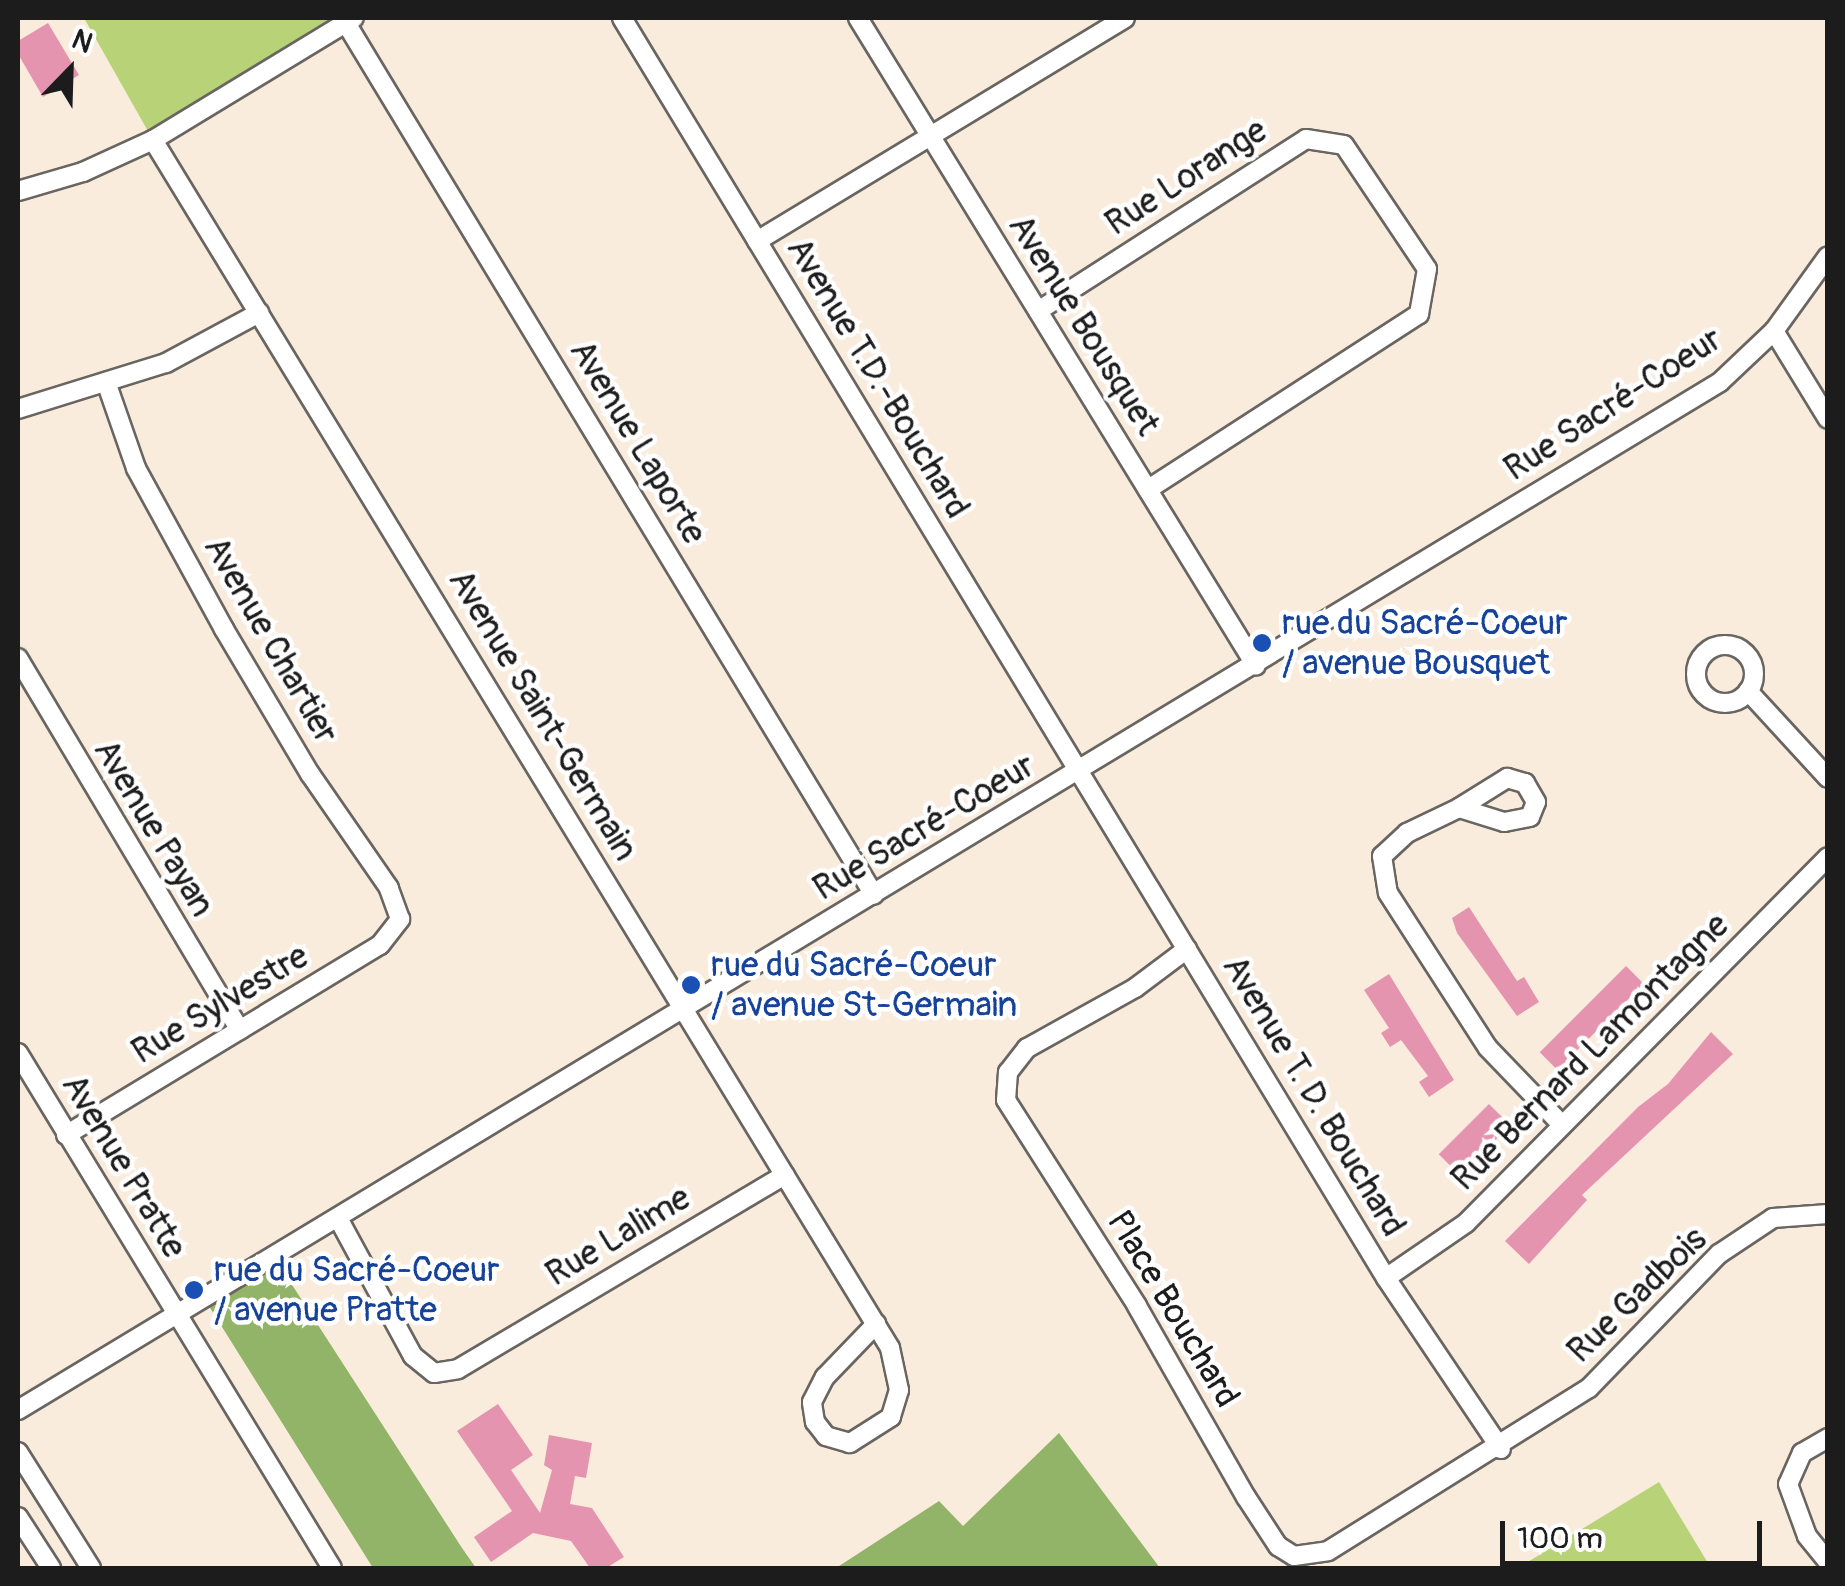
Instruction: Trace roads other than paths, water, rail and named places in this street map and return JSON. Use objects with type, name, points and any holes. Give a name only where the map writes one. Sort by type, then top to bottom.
[{"type":"street","name":"Avenue T.D.-Bouchard","points":[[622,18],[1078,772]]},
{"type":"street","name":"Avenue Bousquet","points":[[858,18],[1256,666]]},
{"type":"street","points":[[757,241],[1125,18]]},
{"type":"street","points":[[18,191],[84,172],[153,140],[350,20]]},
{"type":"street","name":"Avenue Laporte","points":[[350,20],[874,895]]},
{"type":"street","name":"Rue Lorange","points":[[1038,311],[1306,139],[1344,146],[1427,268],[1418,314],[1148,489]]},
{"type":"street","name":"Avenue Saint-Germain","points":[[153,140],[876,1324],[897,1364],[891,1417],[850,1443],[826,1436],[815,1422],[812,1402],[824,1377],[876,1324]]},
{"type":"street","name":"Rue Sacré-Coeur","points":[[18,1410],[1256,666],[1720,382],[1774,332],[1828,256]]},
{"type":"street","points":[[18,410],[166,363],[259,313]]},
{"type":"street","points":[[1774,332],[1828,419]]},
{"type":"street","name":"Avenue Chartier","points":[[106,382],[136,468],[224,629],[310,774],[388,888],[400,919]]},
{"type":"street","name":"Avenue Payan","points":[[18,658],[240,1030]]},
{"type":"street","points":[[1748,691],[1828,778]]},
{"type":"street","name":"Avenue T. D. Bouchard","points":[[1078,772],[1386,1278],[1501,1449]]},
{"type":"street","points":[[1459,808],[1407,833],[1382,856],[1388,893],[1488,1048],[1562,1125]]},
{"type":"street","name":"Rue Bernard Lamontagne","points":[[1386,1278],[1466,1222],[1828,857]]},
{"type":"street","name":"Rue Sylvestre","points":[[66,1136],[380,944],[400,919]]},
{"type":"street","name":"Place Bouchard","points":[[1187,949],[1135,988],[1027,1048],[1008,1072],[1006,1100],[1137,1306],[1246,1497],[1278,1546],[1294,1556],[1328,1551],[1501,1449]]},
{"type":"street","name":"Avenue Pratte","points":[[18,1053],[332,1568]]},
{"type":"street","name":"Rue Lalime","points":[[338,1218],[413,1356],[434,1374],[458,1370],[785,1175]]},
{"type":"street","name":"Rue Gadbois","points":[[1501,1449],[1589,1388],[1719,1254],[1773,1218],[1828,1214]]},
{"type":"street","points":[[1828,1438],[1802,1453],[1788,1484],[1807,1536],[1828,1562]]},
{"type":"street","points":[[18,1452],[91,1568]]},
{"type":"street","points":[[18,1517],[51,1568]]},
{"type":"place","name":"rue du Sacré-Coeur / avenue Bousquet","points":[[1262,643]]},
{"type":"place","name":"rue du Sacré-Coeur / avenue St-Germain","points":[[691,985]]},
{"type":"place","name":"rue du Sacré-Coeur / avenue Pratte","points":[[194,1290]]}]
